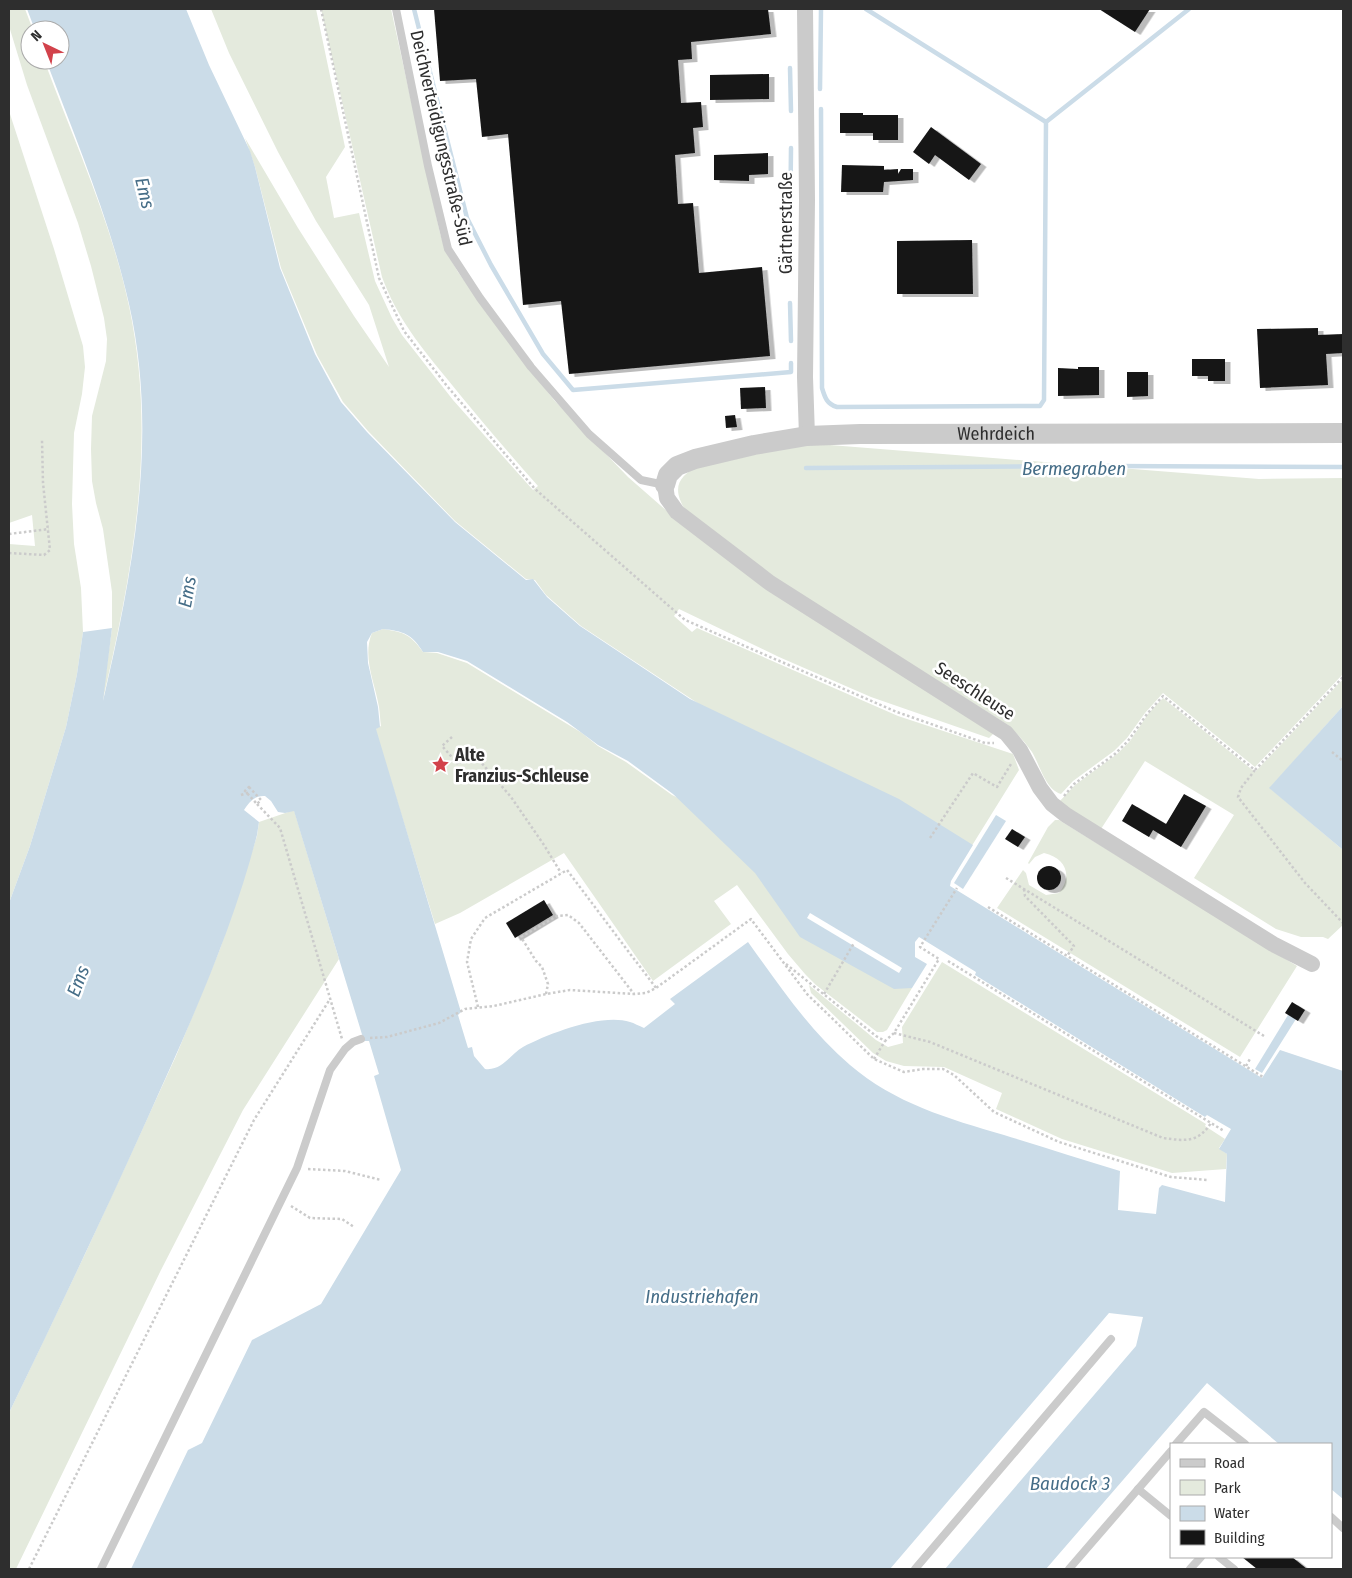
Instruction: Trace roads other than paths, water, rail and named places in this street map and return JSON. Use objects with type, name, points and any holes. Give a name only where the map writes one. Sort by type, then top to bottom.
[{"type":"street","name":"Gärtnerstraße","points":[[805,9],[807,200],[805,377],[807,436]]},
{"type":"street","name":"Wehrdeich","points":[[665,485],[668,475],[677,466],[695,459],[754,445],[807,436],[860,434],[1343,434]]},
{"type":"street","name":"Seeschleuse","points":[[665,485],[667,498],[677,512],[770,583],[1006,733],[1018,746],[1028,762],[1040,788],[1052,804],[1066,815],[1273,944],[1312,964]]},
{"type":"lane","name":"Deichverteidigungsstraße-Süd","points":[[396,9],[428,166],[448,248],[475,290],[531,367],[590,434],[642,480],[665,485]]},
{"type":"lane","points":[[102,1569],[297,1168],[330,1070],[345,1049],[353,1042],[361,1039]]},
{"type":"lane","points":[[915,1569],[1111,1339]]},
{"type":"lane","points":[[1177,1443],[1204,1412],[1243,1443]]},
{"type":"lane","points":[[1069,1569],[1170,1452]]},
{"type":"lane","points":[[1138,1489],[1170,1515]]},
{"type":"lane","points":[[1332,1518],[1343,1528]]},
{"type":"lane","points":[[1190,1569],[1200,1558]]},
{"type":"lane","points":[[1220,1558],[1234,1569]]},
{"type":"water","points":[[27,9],[186,9],[209,65],[250,151],[280,268],[315,354],[341,402],[367,432],[455,522],[526,580],[533,579],[547,597],[580,626],[690,699],[899,799],[973,845],[951,881],[950,886],[1262,1078],[1280,1050],[1343,1071],[1343,1499],[1332,1490],[1332,1443],[1278,1443],[1207,1383],[1046,1569],[945,1569],[1136,1346],[1143,1317],[1109,1313],[890,1569],[131,1569],[188,1450],[202,1443],[252,1340],[321,1304],[401,1170],[374,1076],[379,1074],[369,1041],[364,1041],[294,811],[278,812],[271,801],[265,796],[255,798],[244,810],[259,822],[257,835],[235,907],[209,977],[115,1190],[9,1413],[9,903],[30,846],[66,727],[83,632],[112,628],[103,701],[124,603],[132,554],[142,454],[142,404],[138,354],[129,304],[112,242],[50,70],[70,70],[70,20],[31,20]],"holes":[[[383,629],[406,634],[415,641],[423,652],[438,652],[467,661],[567,722],[598,745],[628,761],[673,794],[755,873],[800,937],[894,989],[912,988],[927,964],[915,957],[915,942],[919,937],[976,972],[975,975],[1205,1117],[1207,1115],[1231,1129],[1219,1149],[1227,1154],[1225,1202],[1162,1185],[1159,1188],[1156,1214],[1118,1210],[1120,1171],[963,1123],[904,1100],[885,1090],[850,1065],[821,1037],[795,1006],[748,942],[670,999],[675,1004],[644,1028],[632,1022],[618,1020],[605,1020],[575,1026],[523,1047],[497,1068],[485,1069],[474,1056],[472,1047],[468,1048],[458,1015],[461,1012],[376,729],[380,727],[378,707],[368,663],[367,642],[372,633]]]},
{"type":"water","points":[[1343,706],[1343,850],[1269,788]]},
{"type":"water","points":[[996,815],[1006,821],[963,889],[954,883]]},
{"type":"water","points":[[1288,1015],[1296,1019],[1262,1073],[1255,1069]]},
{"type":"waterway","points":[[414,9],[467,218],[491,265],[543,354],[573,390],[791,372],[791,363]]},
{"type":"waterway","points":[[820,89],[821,9]]},
{"type":"waterway","points":[[866,9],[1046,122]]},
{"type":"waterway","points":[[821,109],[822,388],[827,400],[837,407],[1040,406],[1044,400],[1046,122],[1189,9]]},
{"type":"waterway","points":[[790,68],[791,111]]},
{"type":"waterway","points":[[790,236],[791,148]]},
{"type":"waterway","points":[[790,303],[791,341]]},
{"type":"waterway","name":"Bermegraben","points":[[806,468],[1343,467]]},
{"type":"place","name":"Alte Franzius-Schleuse","points":[[441,765]]},
{"type":"water label","name":"Ems","points":[[145,193]]},
{"type":"water label","name":"Ems","points":[[187,592]]},
{"type":"water label","name":"Ems","points":[[78,981]]},
{"type":"water label","name":"Industriehafen","points":[[702,1296]]},
{"type":"water label","name":"Baudock 3","points":[[1070,1483]]}]
